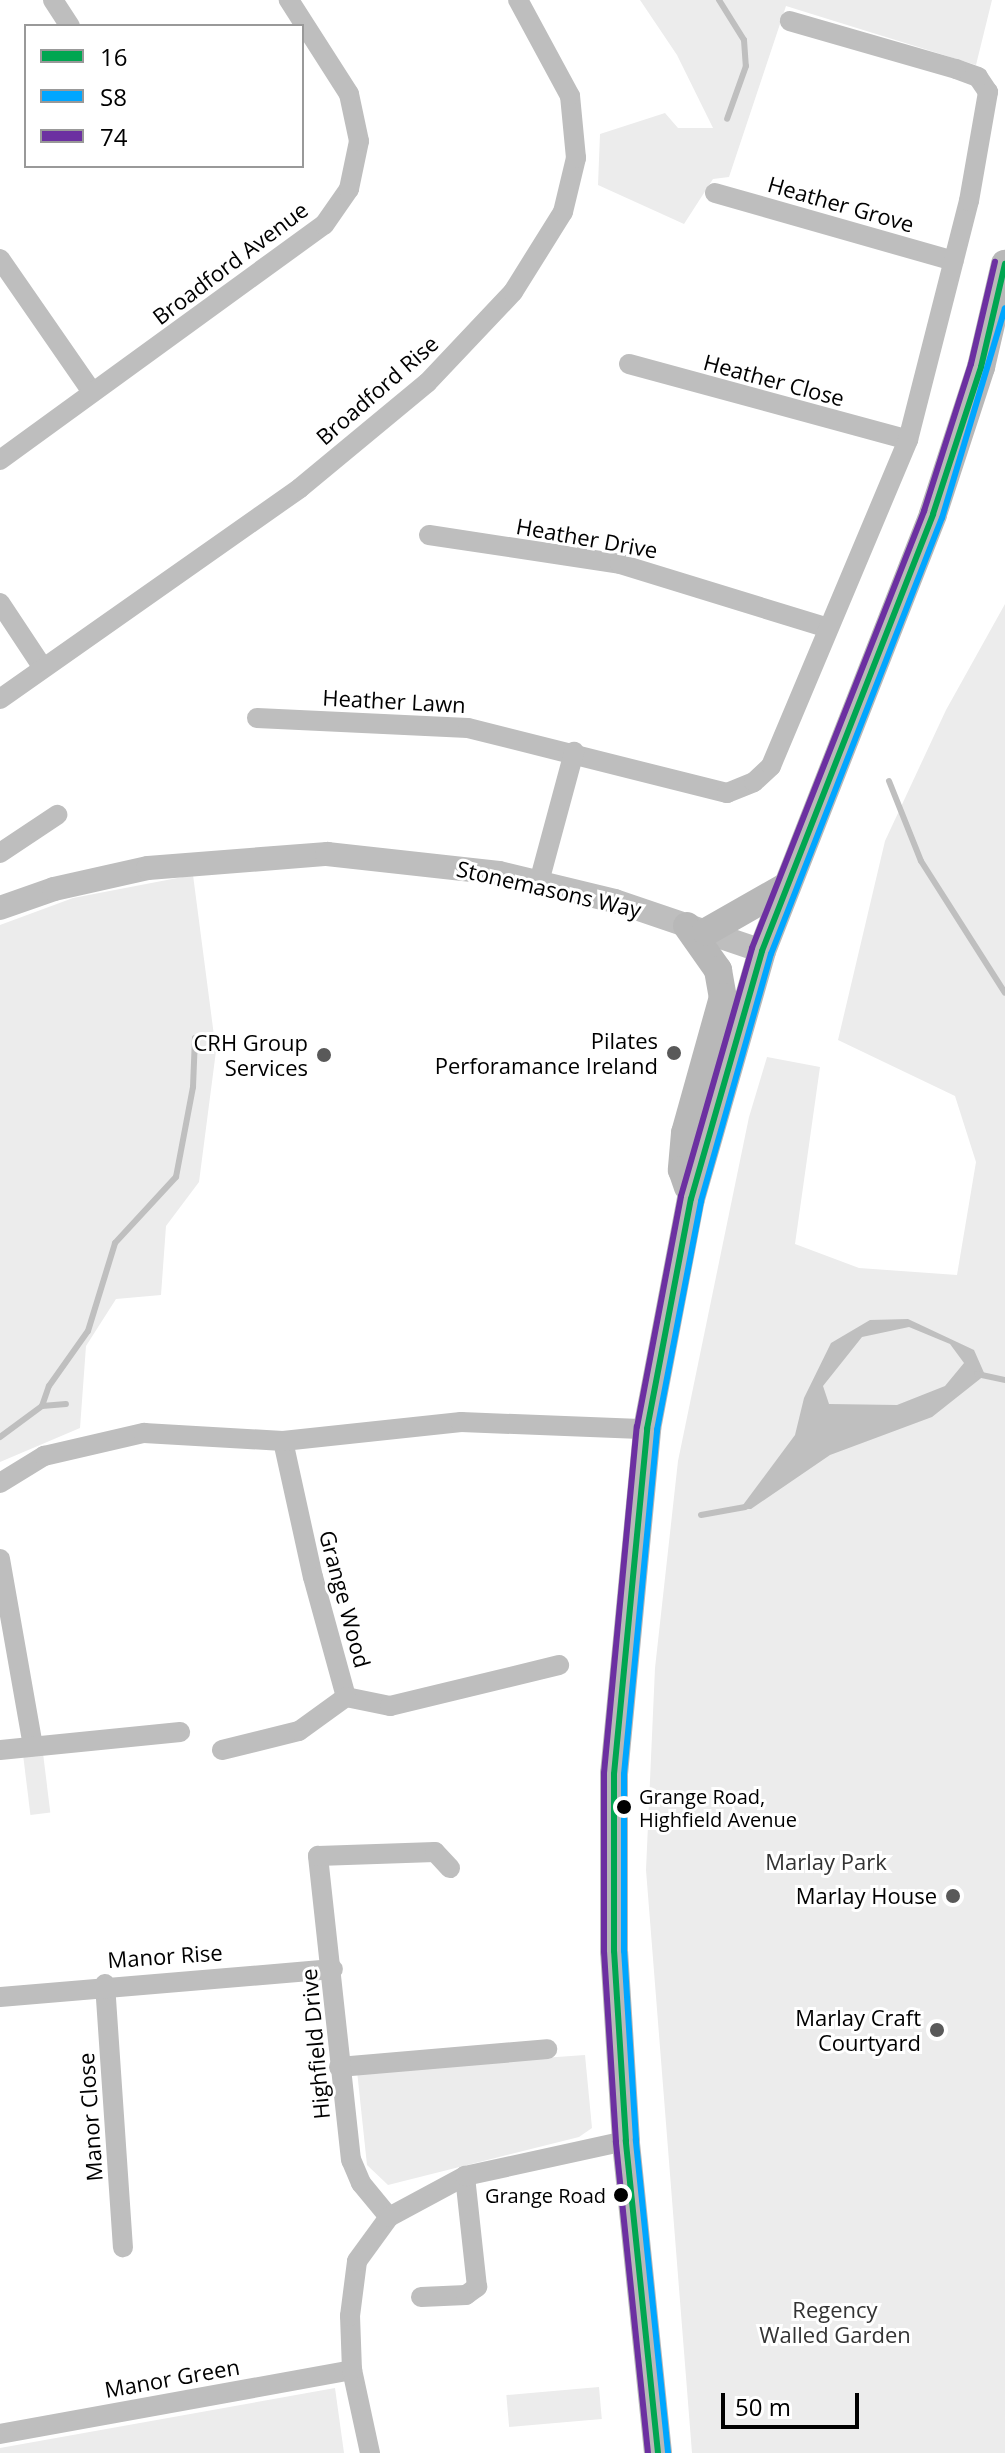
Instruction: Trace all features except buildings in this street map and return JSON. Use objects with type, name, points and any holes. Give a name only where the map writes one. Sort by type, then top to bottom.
[{"type":"main road","points":[[658,2453],[626,2141],[614,1951],[614,1774],[647,1429],[691,1199],[762,951],[783,888],[933,514],[981,367],[1003,280]]},
{"type":"main road","points":[[981,367],[1005,350]]},
{"type":"main road","points":[[691,1199],[682,1170],[685,1133],[723,982],[696,929],[783,888]]},
{"type":"street","points":[[53,0],[69,24]]},
{"type":"street","name":"Broadford Avenue","points":[[0,460],[324,225],[349,189],[359,141],[349,94],[289,0]]},
{"type":"street","name":"Broadford Rise","points":[[0,699],[300,488],[427,383],[513,292],[563,212],[576,158],[570,96],[518,0]]},
{"type":"street","points":[[790,21],[978,77],[988,92],[954,261],[908,440],[825,627]]},
{"type":"street","name":"Heather Grove","points":[[715,193],[954,261]]},
{"type":"street","points":[[0,259],[92,392]]},
{"type":"street","name":"Heather Close","points":[[629,364],[908,440]]},
{"type":"street","name":"Heather Drive","points":[[429,535],[620,564],[825,627]]},
{"type":"street","points":[[0,603],[43,668]]},
{"type":"street","name":"Heather Lawn","points":[[257,718],[453,727],[574,752],[727,793],[754,782],[771,766],[825,627]]},
{"type":"street","points":[[539,882],[574,752]]},
{"type":"street","points":[[0,853],[57,815]]},
{"type":"street","name":"Stonemasons Way","points":[[0,908],[54,889],[148,868],[285,854],[411,859],[539,882],[762,951]]},
{"type":"street","points":[[0,1483],[44,1456],[144,1433],[283,1441],[461,1422],[647,1429]]},
{"type":"street","name":"Grange Wood","points":[[283,1441],[313,1577],[346,1697],[390,1706],[559,1665]]},
{"type":"street","points":[[0,1559],[33,1746]]},
{"type":"street","points":[[222,1750],[299,1731],[346,1697]]},
{"type":"street","points":[[0,1750],[180,1732]]},
{"type":"street","name":"Highfield Drive","points":[[389,2217],[361,2183],[351,2160],[339,2067],[333,1969],[318,1856],[435,1852],[450,1868]]},
{"type":"street","name":"Manor Rise","points":[[0,1997],[105,1984],[333,1969]]},
{"type":"street","name":"Manor Close","points":[[105,1984],[123,2247]]},
{"type":"street","points":[[339,2067],[547,2049]]},
{"type":"street","points":[[370,2453],[352,2370],[350,2316],[357,2261],[389,2217],[465,2176],[626,2141]]},
{"type":"street","points":[[421,2297],[466,2295],[477,2287],[465,2176]]},
{"type":"street","name":"Manor Green","points":[[0,2434],[352,2370]]},
{"type":"green space","points":[[640,0],[992,0],[976,65],[786,6],[729,177],[713,179],[684,224],[598,185],[600,134],[665,113],[678,128],[713,128],[677,55]]},
{"type":"green space","name":"Marlay Park","points":[[1005,604],[1005,2453],[692,2453],[646,1870],[655,1668],[678,1461],[749,1117],[767,1057],[820,1067],[795,1244],[859,1268],[957,1275],[976,1162],[955,1096],[838,1040],[885,841],[946,710]]},
{"type":"green space","points":[[193,875],[216,1051],[199,1182],[166,1226],[161,1295],[116,1299],[86,1346],[80,1428],[0,1462],[0,925],[73,898]]},
{"type":"green space","points":[[42,1745],[50,1812],[30,1815],[22,1747]]},
{"type":"green space","points":[[585,2055],[592,2128],[579,2137],[388,2185],[367,2165],[357,2071]]},
{"type":"green space","points":[[599,2387],[602,2419],[509,2427],[506,2395]]},
{"type":"green space","points":[[335,2388],[344,2453],[0,2453],[0,2448]]},
{"type":"shaded area","points":[[908,1319],[974,1350],[985,1375],[932,1417],[830,1455],[751,1509],[740,1509],[795,1435],[804,1398],[831,1343],[870,1320]],"holes":[[[909,1327],[950,1344],[964,1363],[945,1386],[897,1405],[829,1404],[823,1386],[862,1337]]]},
{"type":"waterway","points":[[719,0],[744,40],[746,66],[727,119]]},
{"type":"waterway","points":[[889,781],[921,861],[1005,993]]},
{"type":"waterway","points":[[42,1406],[49,1386],[88,1331],[115,1243],[176,1177],[193,1087],[195,1038]]},
{"type":"waterway","points":[[977,1374],[1005,1380]]},
{"type":"waterway","points":[[0,1437],[42,1406],[66,1404]]},
{"type":"waterway","points":[[701,1515],[745,1507]]},
{"type":"transit line","name":"74","points":[[648,2453],[616,2142],[604,1951],[604,1773],[637,1427],[681,1196],[752,948],[924,511],[971,364],[995,262]]},
{"type":"transit line","name":"16","points":[[658,2453],[626,2141],[614,1951],[614,1774],[647,1429],[691,1199],[762,951],[933,514],[981,367],[1005,264]]},
{"type":"transit line","name":"S8","points":[[668,2452],[636,2140],[624,1951],[624,1774],[657,1430],[701,1201],[771,954],[942,518],[1005,308]]},
{"type":"place","name":"Pilates Perforamance Ireland","points":[[674,1053]]},
{"type":"place","name":"CRH Group Services","points":[[324,1055]]},
{"type":"place","name":"Grange Road, Highfield Avenue","points":[[624,1807]]},
{"type":"place","name":"Marlay House","points":[[953,1896]]},
{"type":"place","name":"Marlay Craft Courtyard","points":[[937,2030]]},
{"type":"place","name":"Grange Road","points":[[621,2195]]},
{"type":"park label","name":"Regency Walled Garden","points":[[835,2322]]}]
